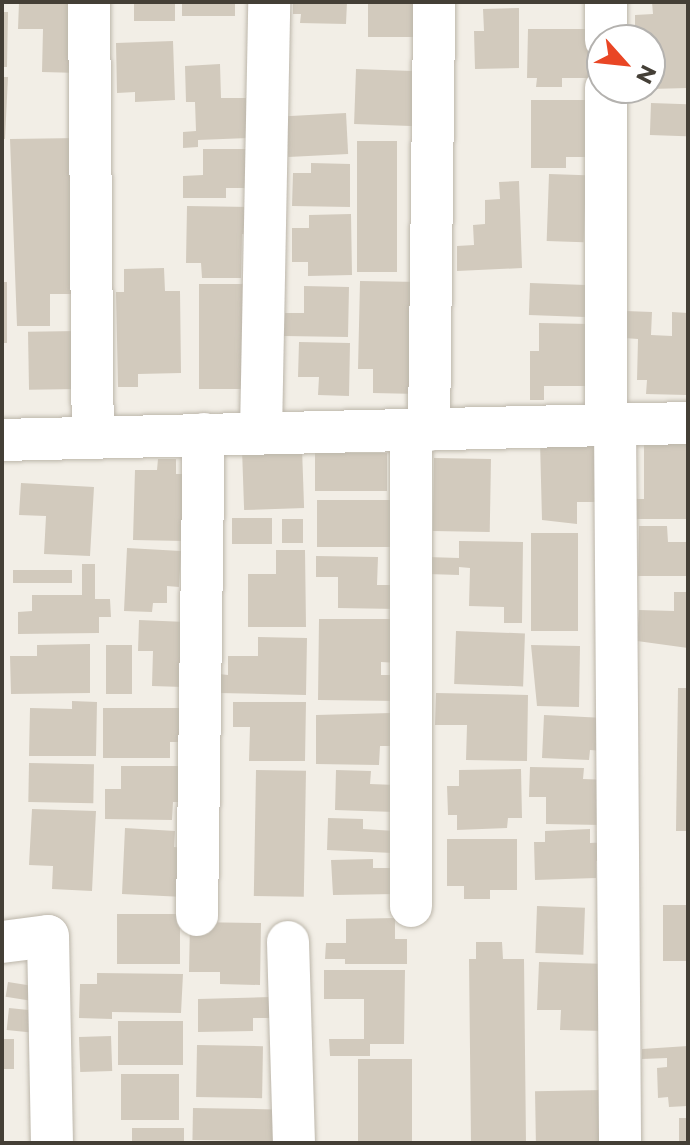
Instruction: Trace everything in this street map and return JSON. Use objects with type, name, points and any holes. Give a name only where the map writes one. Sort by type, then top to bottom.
[{"type":"street","points":[[89,2],[93,437]]},
{"type":"street","points":[[261,433],[269,2]]},
{"type":"street","points":[[411,906],[420,430],[434,2]]},
{"type":"street","points":[[606,2],[606,24]]},
{"type":"street","points":[[606,104],[620,1143]]},
{"type":"street","points":[[2,440],[688,423]]},
{"type":"street","points":[[197,915],[204,434]]},
{"type":"street","points":[[2,942],[48,936],[52,1143]]},
{"type":"street","points":[[288,942],[294,1143]]},
{"type":"building","points":[[19,2],[73,2],[80,73],[42,72],[43,29],[18,29]]},
{"type":"building","points":[[134,2],[175,2],[175,21],[134,21]]},
{"type":"building","points":[[182,2],[235,2],[235,16],[182,16]]},
{"type":"building","points":[[293,2],[347,2],[346,24],[300,23],[301,14],[293,14]]},
{"type":"building","points":[[368,2],[416,2],[416,37],[368,37]]},
{"type":"building","points":[[652,2],[688,2],[688,88],[666,89],[666,24],[635,24],[635,15],[653,14]]},
{"type":"building","points":[[519,8],[519,68],[475,69],[474,31],[484,31],[483,9]]},
{"type":"building","points":[[2,12],[8,12],[7,67],[2,67]]},
{"type":"building","points":[[528,29],[586,29],[586,78],[562,78],[562,87],[536,87],[537,78],[527,78]]},
{"type":"building","points":[[173,41],[175,100],[135,102],[135,92],[117,93],[116,43]]},
{"type":"building","points":[[220,64],[221,98],[246,98],[248,138],[198,140],[198,147],[183,148],[183,132],[196,131],[195,102],[186,102],[185,66]]},
{"type":"building","points":[[356,69],[420,71],[418,126],[354,124]]},
{"type":"building","points":[[2,77],[8,77],[5,139],[2,139]]},
{"type":"building","points":[[531,100],[586,100],[589,104],[589,157],[566,157],[566,168],[531,168]]},
{"type":"building","points":[[651,104],[687,104],[686,136],[650,135]]},
{"type":"building","points":[[346,113],[348,154],[288,157],[286,116]]},
{"type":"building","points":[[78,138],[74,294],[50,294],[50,326],[17,326],[10,139]]},
{"type":"building","points":[[357,141],[397,141],[397,272],[357,272]]},
{"type":"building","points":[[203,149],[247,149],[247,188],[226,188],[226,198],[183,198],[183,176],[203,175]]},
{"type":"building","points":[[311,163],[350,164],[350,207],[292,206],[293,173],[311,173]]},
{"type":"building","points":[[549,174],[586,175],[584,242],[547,241]]},
{"type":"building","points":[[519,181],[522,268],[457,271],[457,246],[474,245],[473,225],[485,224],[485,200],[500,199],[499,182]]},
{"type":"building","points":[[187,206],[251,207],[250,234],[242,234],[241,278],[202,278],[201,263],[186,263]]},
{"type":"building","points":[[351,214],[352,275],[308,276],[308,262],[292,262],[292,228],[309,228],[309,215]]},
{"type":"building","points":[[164,268],[165,291],[180,291],[181,373],[138,374],[138,387],[118,387],[116,292],[124,292],[124,269]]},
{"type":"building","points":[[360,281],[420,282],[418,394],[373,393],[373,369],[358,369]]},
{"type":"building","points":[[2,282],[7,282],[7,343],[2,343]]},
{"type":"building","points":[[530,283],[586,285],[585,317],[529,315]]},
{"type":"building","points":[[199,284],[249,284],[249,389],[199,389]]},
{"type":"building","points":[[304,286],[349,287],[348,337],[284,336],[285,313],[304,313]]},
{"type":"building","points":[[625,311],[652,312],[651,335],[672,336],[672,312],[688,313],[687,395],[646,394],[647,380],[637,380],[638,339],[624,338]]},
{"type":"building","points":[[539,323],[590,324],[590,386],[544,386],[544,400],[530,400],[530,351],[539,351]]},
{"type":"building","points":[[78,331],[79,389],[29,390],[28,332]]},
{"type":"building","points":[[299,342],[350,343],[349,396],[318,395],[319,377],[298,377]]},
{"type":"building","points":[[608,440],[597,502],[577,502],[577,524],[542,520],[540,441]]},
{"type":"building","points":[[644,444],[688,444],[688,519],[636,519],[635,499],[644,499]]},
{"type":"building","points":[[302,448],[304,508],[244,510],[242,450]]},
{"type":"building","points":[[315,453],[387,453],[387,491],[315,491]]},
{"type":"building","points":[[434,458],[491,459],[490,532],[433,531]]},
{"type":"building","points":[[158,459],[176,459],[176,474],[187,474],[185,541],[133,540],[135,470],[157,470]]},
{"type":"building","points":[[21,483],[94,487],[90,556],[44,554],[46,516],[19,515]]},
{"type":"building","points":[[317,500],[394,500],[394,547],[317,547]]},
{"type":"building","points":[[232,518],[272,518],[272,544],[232,544]]},
{"type":"building","points":[[282,519],[303,519],[303,543],[282,543]]},
{"type":"building","points":[[639,526],[667,526],[668,542],[688,542],[688,576],[638,576]]},
{"type":"building","points":[[531,533],[578,533],[578,631],[531,631]]},
{"type":"building","points":[[459,541],[523,542],[522,623],[504,623],[504,607],[469,606],[470,568],[459,567],[459,575],[427,574],[427,557],[459,558]]},
{"type":"building","points":[[127,548],[181,551],[179,587],[167,586],[167,603],[153,603],[152,612],[124,611]]},
{"type":"building","points":[[276,550],[305,550],[306,627],[248,627],[248,574],[276,574]]},
{"type":"building","points":[[316,556],[378,557],[377,585],[397,585],[397,609],[338,608],[338,577],[316,577]]},
{"type":"building","points":[[82,564],[95,564],[95,599],[110,599],[111,617],[99,617],[99,633],[18,634],[18,612],[32,611],[32,595],[82,595]]},
{"type":"building","points":[[13,570],[72,570],[72,583],[13,583]]},
{"type":"building","points":[[674,592],[688,592],[688,648],[637,641],[639,610],[674,611]]},
{"type":"building","points":[[319,619],[400,619],[399,663],[381,662],[381,675],[400,675],[399,701],[318,700]]},
{"type":"building","points":[[139,620],[186,622],[183,687],[152,686],[153,651],[138,651]]},
{"type":"building","points":[[456,631],[525,633],[523,686],[454,684]]},
{"type":"building","points":[[258,637],[307,638],[306,695],[219,693],[219,674],[228,675],[228,656],[258,656]]},
{"type":"building","points":[[90,644],[90,693],[11,694],[10,656],[37,656],[37,645]]},
{"type":"building","points":[[106,645],[132,645],[132,694],[106,694]]},
{"type":"building","points":[[531,645],[580,646],[579,707],[537,706]]},
{"type":"building","points":[[678,688],[688,688],[688,831],[676,831]]},
{"type":"building","points":[[436,693],[528,695],[527,761],[466,760],[467,725],[435,725]]},
{"type":"building","points":[[72,701],[97,702],[96,756],[29,756],[30,708],[72,709]]},
{"type":"building","points":[[233,702],[306,702],[305,761],[249,761],[250,727],[233,727]]},
{"type":"building","points":[[103,708],[185,708],[185,742],[170,742],[170,758],[103,758]]},
{"type":"building","points":[[391,713],[390,746],[380,746],[379,765],[316,764],[316,715]]},
{"type":"building","points":[[544,715],[605,718],[604,751],[590,750],[589,760],[542,758]]},
{"type":"building","points":[[29,763],[94,764],[93,803],[28,802]]},
{"type":"building","points":[[121,766],[187,766],[186,802],[173,802],[172,820],[105,819],[105,789],[121,789]]},
{"type":"building","points":[[530,767],[584,768],[583,779],[612,780],[601,825],[546,824],[546,797],[529,797]]},
{"type":"building","points":[[521,769],[522,818],[508,818],[507,828],[457,830],[457,815],[448,815],[447,786],[459,786],[459,770]]},
{"type":"building","points":[[256,770],[306,771],[304,897],[254,896]]},
{"type":"building","points":[[336,770],[371,771],[370,784],[396,785],[395,812],[335,810]]},
{"type":"building","points":[[32,809],[96,811],[92,891],[52,889],[53,866],[29,865]]},
{"type":"building","points":[[328,818],[363,819],[363,829],[395,831],[393,853],[327,850]]},
{"type":"building","points":[[125,828],[175,831],[174,847],[186,848],[184,897],[122,894]]},
{"type":"building","points":[[590,829],[590,843],[608,842],[608,860],[596,861],[596,878],[535,880],[534,842],[545,842],[545,831]]},
{"type":"building","points":[[447,839],[517,839],[517,890],[490,890],[490,899],[464,899],[464,886],[447,886]]},
{"type":"building","points":[[373,859],[373,868],[395,868],[396,894],[333,895],[331,860]]},
{"type":"building","points":[[663,905],[688,905],[688,961],[663,961]]},
{"type":"building","points":[[537,906],[585,908],[583,955],[535,953]]},
{"type":"building","points":[[117,914],[180,914],[180,964],[117,964]]},
{"type":"building","points":[[395,918],[395,939],[407,939],[407,964],[345,964],[345,959],[325,959],[326,943],[346,943],[346,919]]},
{"type":"building","points":[[190,922],[261,923],[260,985],[220,984],[220,972],[189,972]]},
{"type":"building","points":[[476,942],[502,942],[503,959],[524,959],[526,1143],[471,1143],[469,959],[476,959]]},
{"type":"building","points":[[539,962],[609,964],[607,1031],[560,1030],[561,1010],[537,1010]]},
{"type":"building","points":[[324,970],[405,970],[404,1044],[370,1044],[370,1056],[330,1056],[329,1039],[364,1039],[364,999],[324,999]]},
{"type":"building","points":[[97,973],[183,974],[181,1013],[112,1012],[112,1019],[79,1018],[80,984],[97,984]]},
{"type":"building","points":[[8,982],[40,987],[37,1002],[6,997]]},
{"type":"building","points":[[270,997],[271,1018],[253,1018],[253,1031],[198,1032],[198,999]]},
{"type":"building","points":[[9,1008],[36,1011],[34,1033],[7,1030]]},
{"type":"building","points":[[118,1021],[183,1021],[183,1065],[118,1065]]},
{"type":"building","points":[[111,1036],[112,1071],[80,1072],[79,1037]]},
{"type":"building","points":[[2,1039],[14,1039],[14,1069],[2,1069]]},
{"type":"building","points":[[197,1045],[263,1046],[262,1098],[196,1097]]},
{"type":"building","points":[[688,1046],[687,1106],[669,1107],[668,1097],[658,1098],[657,1068],[667,1067],[667,1058],[642,1059],[642,1049]]},
{"type":"building","points":[[358,1059],[412,1059],[412,1143],[358,1143]]},
{"type":"building","points":[[121,1074],[179,1074],[179,1120],[121,1120]]},
{"type":"building","points":[[604,1090],[605,1143],[536,1143],[535,1091]]},
{"type":"building","points":[[193,1108],[274,1109],[273,1141],[192,1140]]},
{"type":"building","points":[[679,1118],[688,1118],[688,1143],[679,1143]]},
{"type":"building","points":[[132,1128],[184,1128],[184,1143],[132,1143]]}]
